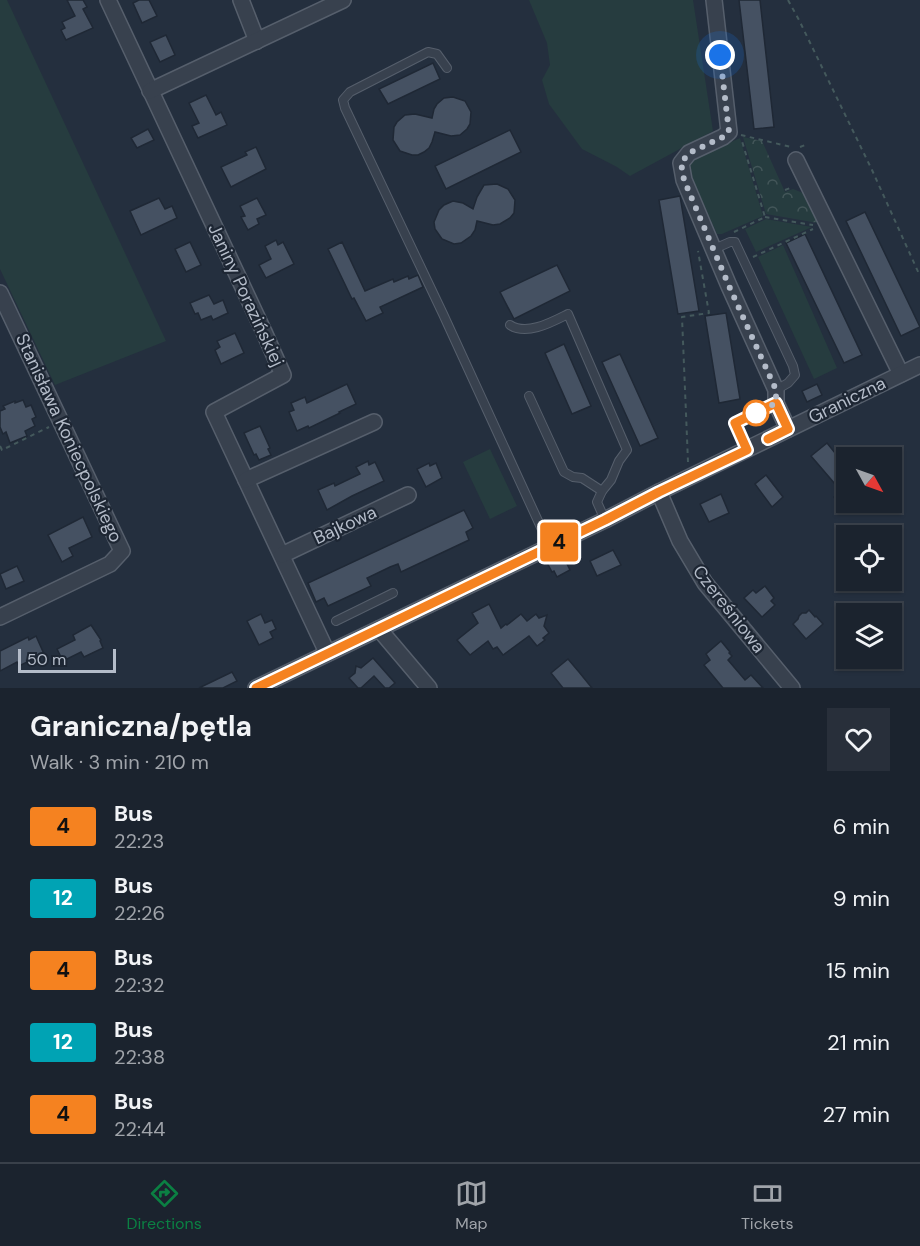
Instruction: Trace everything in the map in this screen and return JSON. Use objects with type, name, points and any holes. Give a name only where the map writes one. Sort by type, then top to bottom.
[{"type":"street","name":"Janiny Porazińskiej","points":[[108,0],[283,375],[214,412],[324,645],[326,654]]},
{"type":"street","points":[[241,0],[257,41]]},
{"type":"street","points":[[150,91],[344,0]]},
{"type":"street","points":[[714,0],[729,132],[689,153],[681,163],[684,180],[788,429]]},
{"type":"street","points":[[796,160],[901,374]]},
{"type":"street","name":"Stanisława Koniecpolskiego","points":[[0,293],[122,551],[110,564],[0,617]]},
{"type":"street","name":"Graniczna","points":[[256,688],[550,547],[920,365]]},
{"type":"street","points":[[246,480],[374,422]]},
{"type":"street","name":"Czereśniowa","points":[[659,492],[680,541],[705,583],[792,688]]},
{"type":"street","name":"Bajkowa","points":[[282,555],[408,495]]},
{"type":"street","points":[[379,628],[429,688]]},
{"type":"lane","points":[[447,68],[436,54],[428,52],[350,92],[344,100],[345,108],[550,547]]},
{"type":"lane","points":[[714,249],[735,242],[793,366],[795,375],[776,396],[735,423],[747,450]]},
{"type":"lane","points":[[510,325],[517,329],[528,329],[552,322],[568,314],[627,450],[597,502],[605,520]]},
{"type":"lane","points":[[529,396],[564,472],[573,477],[582,478],[602,491]]},
{"type":"lane","points":[[336,621],[393,593]]},
{"type":"path","points":[[788,0],[872,170],[920,276]]},
{"type":"path","points":[[765,217],[740,134],[798,148],[808,144]]},
{"type":"path","points":[[733,232],[765,217],[818,226],[745,261]]},
{"type":"path","points":[[688,471],[682,317],[709,313],[696,242]]},
{"type":"path","points":[[0,446],[1,451],[53,425]]},
{"type":"green space","points":[[0,0],[7,0],[166,341],[55,385],[0,269]]},
{"type":"green space","points":[[529,0],[693,0],[713,131],[630,176],[582,149],[549,104],[542,80],[550,65],[547,43]]},
{"type":"green space","points":[[743,137],[762,141],[785,192],[793,189],[803,193],[818,223],[766,214]]},
{"type":"green space","points":[[740,138],[763,216],[722,234],[717,234],[689,167],[693,159]]},
{"type":"green space","points":[[766,219],[812,227],[756,252],[745,229]]},
{"type":"green space","points":[[783,245],[837,368],[814,379],[758,257]]},
{"type":"green space","points":[[490,449],[517,506],[490,519],[463,462]]},
{"type":"building","points":[[67,0],[83,0],[87,7],[83,9],[93,28],[66,40],[61,30],[65,28],[62,22],[75,16]]},
{"type":"building","points":[[139,0],[149,0],[157,16],[142,23],[133,3]]},
{"type":"building","points":[[739,0],[760,0],[774,127],[754,129]]},
{"type":"building","points":[[166,35],[175,55],[160,62],[150,42]]},
{"type":"building","points":[[433,63],[440,79],[388,104],[379,89]]},
{"type":"building","points":[[206,95],[216,115],[221,112],[227,125],[198,138],[192,126],[199,123],[189,103]]},
{"type":"building","points":[[453,97],[465,101],[471,112],[467,129],[460,135],[451,136],[435,132],[429,148],[418,155],[400,151],[393,140],[394,127],[397,122],[405,115],[415,114],[432,118],[437,104],[444,98]]},
{"type":"building","points":[[148,129],[154,140],[137,148],[131,138]]},
{"type":"building","points":[[510,130],[521,152],[446,189],[435,166]]},
{"type":"building","points":[[256,147],[266,169],[231,187],[221,167],[247,155],[245,152]]},
{"type":"building","points":[[497,184],[508,189],[515,200],[514,213],[510,218],[493,225],[477,221],[471,236],[461,243],[454,244],[442,239],[435,229],[434,222],[444,205],[453,201],[463,203],[473,209],[484,185]]},
{"type":"building","points":[[680,196],[699,311],[678,314],[659,200]]},
{"type":"building","points":[[159,198],[165,209],[172,206],[177,218],[141,235],[130,211]]},
{"type":"building","points":[[257,198],[266,215],[257,219],[259,224],[248,230],[241,217],[245,216],[240,206]]},
{"type":"building","points":[[865,212],[920,327],[901,336],[846,221]]},
{"type":"building","points":[[805,234],[862,355],[844,363],[786,243]]},
{"type":"building","points":[[276,240],[278,245],[283,242],[294,264],[266,278],[259,265],[271,259],[265,246]]},
{"type":"building","points":[[190,242],[201,265],[186,272],[175,249]]},
{"type":"building","points":[[342,242],[365,291],[393,279],[394,282],[408,276],[409,279],[418,275],[423,287],[380,307],[383,313],[366,321],[354,298],[352,299],[328,249]]},
{"type":"building","points":[[557,265],[570,291],[514,319],[500,292]]},
{"type":"building","points":[[209,295],[214,304],[223,300],[228,313],[213,320],[211,316],[201,320],[190,303]]},
{"type":"building","points":[[726,313],[740,399],[719,403],[705,316]]},
{"type":"building","points":[[235,333],[244,353],[221,364],[215,350],[220,347],[217,341]]},
{"type":"building","points":[[564,344],[591,406],[572,414],[545,353]]},
{"type":"building","points":[[620,354],[658,438],[640,446],[602,362]]},
{"type":"building","points":[[347,384],[356,404],[309,428],[308,426],[297,431],[289,412],[294,410],[291,403],[305,397],[307,403]]},
{"type":"building","points":[[817,384],[822,395],[807,402],[802,391]]},
{"type":"building","points":[[23,400],[26,407],[31,405],[36,417],[32,419],[35,426],[25,431],[27,436],[10,443],[6,432],[3,434],[0,427],[0,411],[5,409],[3,406]]},
{"type":"building","points":[[260,426],[271,455],[259,460],[256,454],[254,455],[244,433]]},
{"type":"building","points":[[827,443],[836,454],[836,485],[811,456]]},
{"type":"building","points":[[368,461],[369,465],[375,462],[384,481],[327,510],[318,490],[334,483],[335,486],[360,474],[356,467]]},
{"type":"building","points":[[429,463],[430,466],[436,463],[442,478],[426,487],[417,469]]},
{"type":"building","points":[[766,475],[783,497],[772,507],[755,484]]},
{"type":"building","points":[[721,494],[729,513],[709,522],[700,504]]},
{"type":"building","points":[[464,510],[473,528],[466,532],[469,540],[401,572],[398,564],[390,567],[367,578],[371,586],[328,606],[324,598],[316,602],[308,583]]},
{"type":"building","points":[[83,517],[92,537],[69,548],[73,556],[62,562],[48,535]]},
{"type":"building","points":[[613,550],[621,565],[597,576],[590,561]]},
{"type":"building","points":[[561,552],[570,570],[557,577],[545,559]]},
{"type":"building","points":[[17,566],[24,581],[6,589],[0,574]]},
{"type":"building","points":[[765,586],[774,598],[771,601],[775,605],[762,617],[744,598],[753,590],[756,593]]},
{"type":"building","points":[[489,604],[501,628],[521,614],[527,621],[536,614],[539,618],[547,615],[544,626],[549,633],[543,638],[545,640],[537,646],[529,636],[503,655],[497,647],[493,649],[488,641],[470,655],[457,640],[478,623],[472,613]]},
{"type":"building","points":[[809,610],[823,624],[806,639],[793,624],[802,613]]},
{"type":"building","points":[[261,614],[265,623],[272,620],[276,629],[270,632],[273,638],[259,645],[247,621]]},
{"type":"building","points":[[91,625],[101,640],[103,648],[84,657],[81,652],[63,661],[57,649],[75,640],[73,635]]},
{"type":"building","points":[[36,636],[44,654],[19,666],[17,662],[0,671],[0,651],[28,637],[29,640]]},
{"type":"building","points":[[721,641],[732,656],[728,660],[745,680],[751,675],[763,688],[723,688],[704,665],[710,660],[706,654]]},
{"type":"building","points":[[373,658],[395,683],[389,688],[385,688],[374,676],[361,688],[358,688],[349,678],[355,673],[356,666],[361,668]]},
{"type":"building","points":[[568,659],[592,688],[563,688],[551,673]]},
{"type":"building","points":[[232,672],[237,681],[223,688],[199,688]]},
{"type":"bus line","name":"4","points":[[256,688],[747,450],[735,423],[776,403],[788,429],[768,439]]},
{"type":"route","points":[[720,55],[729,132],[689,153],[681,163],[684,180],[776,390],[776,403],[756,413]]}]
